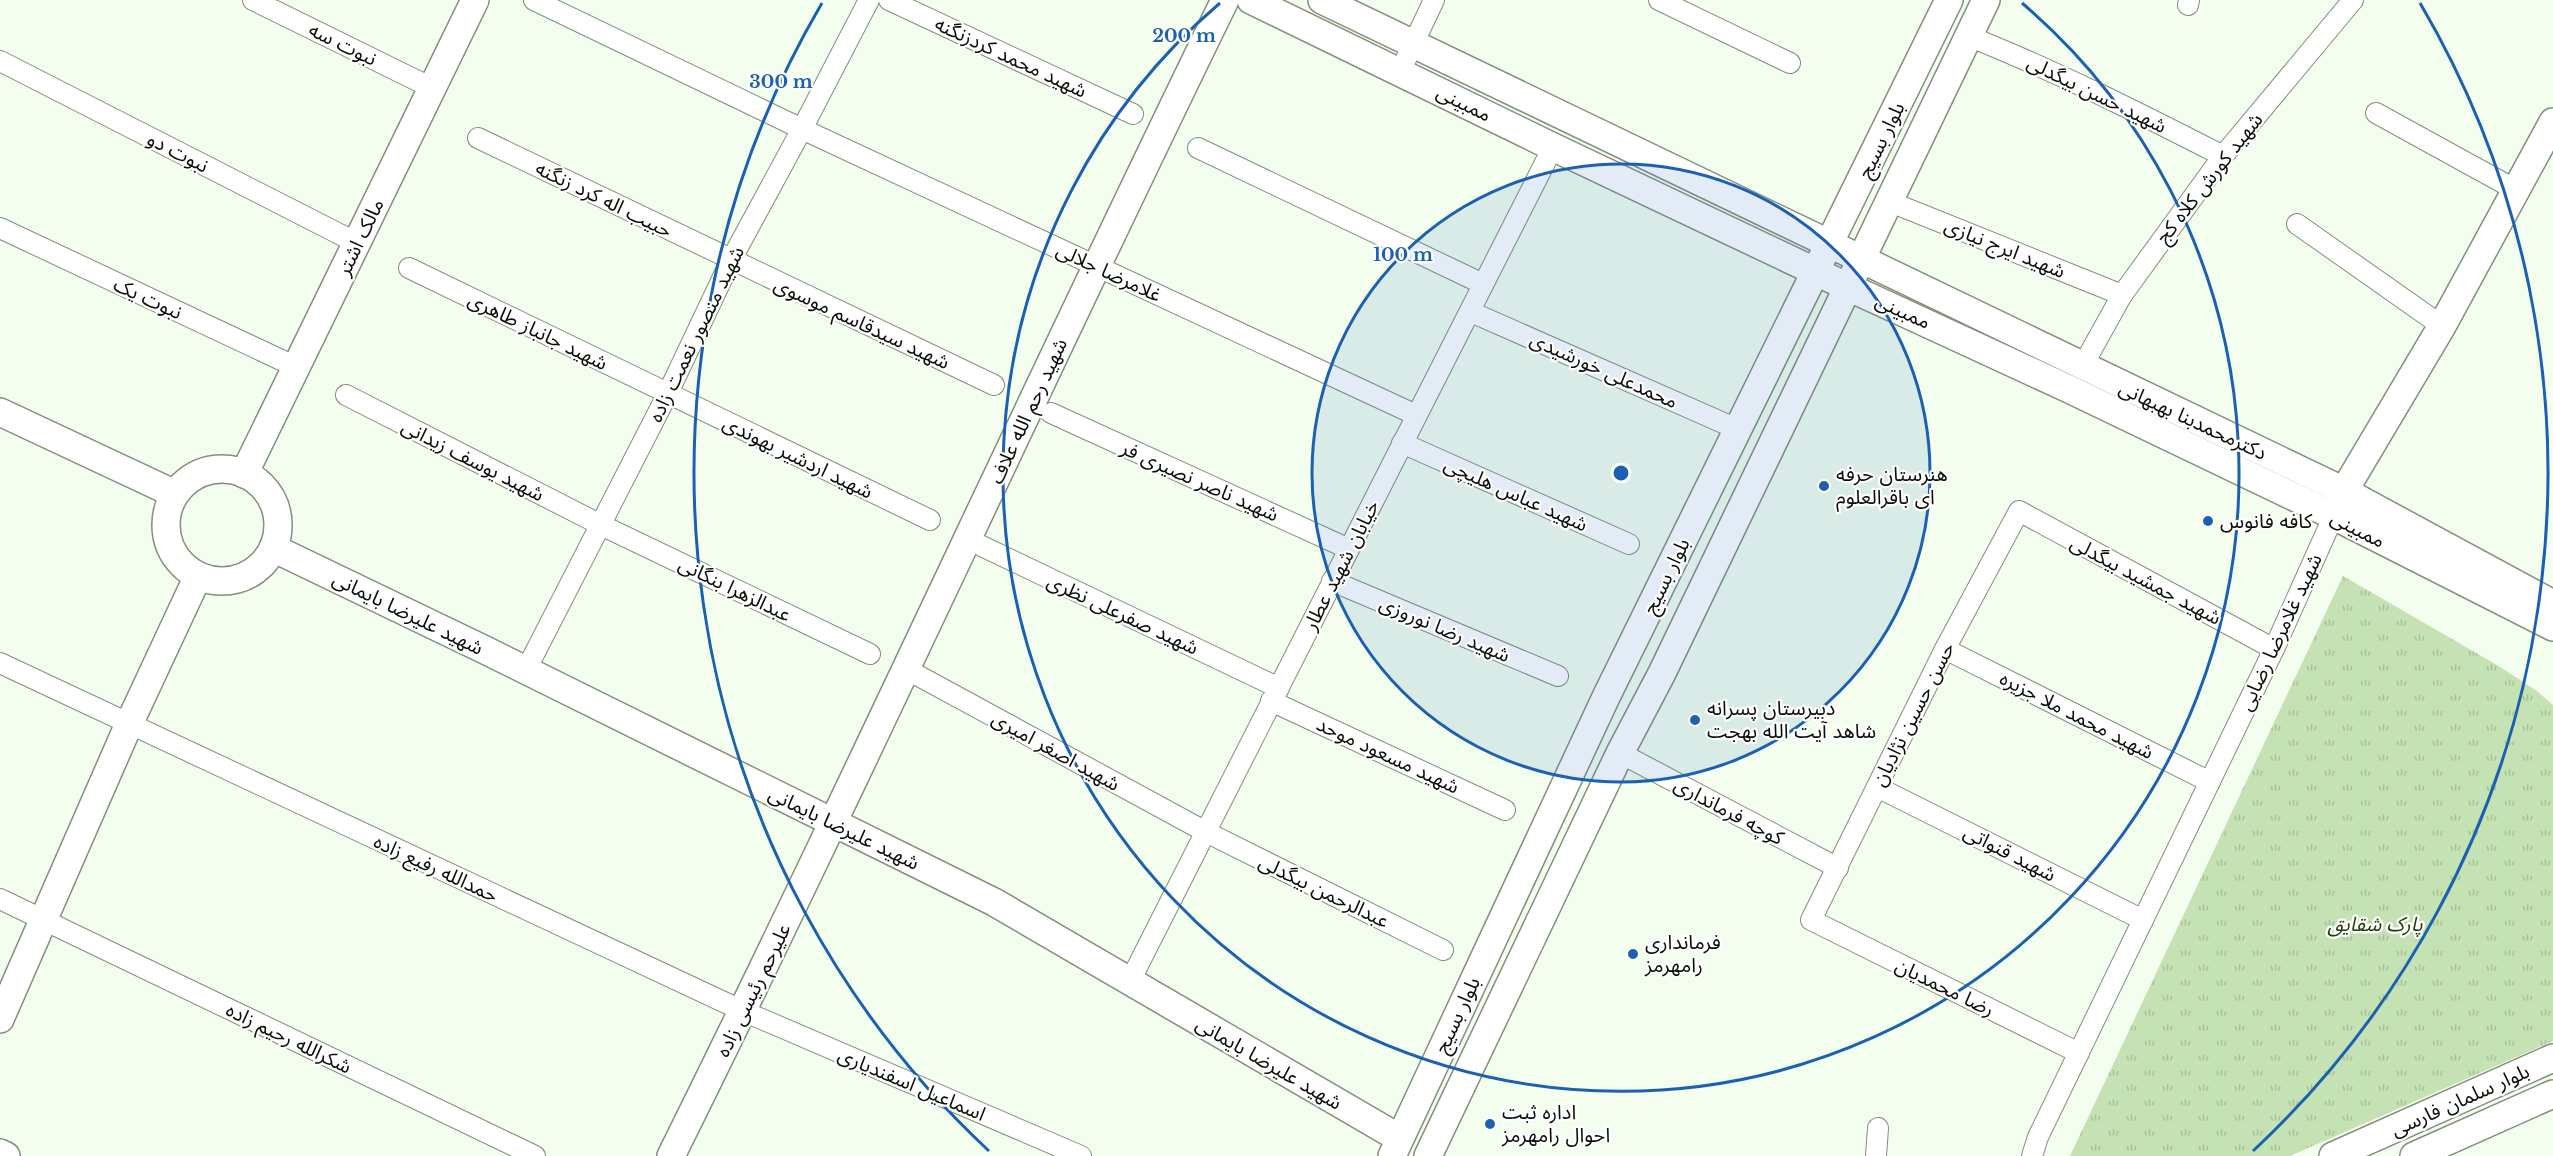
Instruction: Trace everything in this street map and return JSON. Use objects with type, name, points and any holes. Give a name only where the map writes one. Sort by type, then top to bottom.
[{"type":"street","name":"نبوت سه","points":[[253,0],[432,88]]},
{"type":"street","name":"مالک اشتر","points":[[244,474],[475,0]]},
{"type":"street","name":"غلامرضا جلالی","points":[[534,0],[802,129],[1416,415]]},
{"type":"street","name":"شهید منصور نعمت زاده","points":[[526,670],[667,394],[731,260],[868,0]]},
{"type":"street","name":"شهید محمد کردزنگنه","points":[[889,0],[1133,114]]},
{"type":"street","name":"شهید رحم الله علاف","points":[[833,823],[1096,266],[1225,0]]},
{"type":"street","name":"ممبینی","points":[[1251,0],[1552,147],[2334,516],[2553,609]]},
{"type":"street","name":"ممبینی","points":[[1322,0],[1829,245]]},
{"type":"street","points":[[1400,72],[1434,0]]},
{"type":"street","points":[[1659,0],[1790,63]]},
{"type":"street","name":"بلوار بسیج","points":[[1395,1147],[1543,828],[1949,0]]},
{"type":"street","name":"بلوار بسیج","points":[[1428,1156],[1620,753],[1662,673],[1986,0]]},
{"type":"street","name":"شهید کورش کلاه کج","points":[[2082,367],[2122,294],[2223,156],[2353,0]]},
{"type":"street","name":"شهید حسن بیگدلی","points":[[1968,36],[2030,61],[2108,97],[2223,156]]},
{"type":"street","name":"نبوت دو","points":[[0,62],[357,243]]},
{"type":"street","points":[[2376,113],[2516,190]]},
{"type":"street","name":"شهید غلامرضا رضایی","points":[[2032,1156],[2038,1137],[2274,649],[2344,491],[2442,326],[2553,122]]},
{"type":"street","name":"حبیب اله کرد زنگنه","points":[[478,138],[731,260]]},
{"type":"street","name":"خیابان شهید عطار","points":[[1130,982],[1416,415],[1471,312],[1552,147]]},
{"type":"street","points":[[1198,148],[1483,284]]},
{"type":"street","name":"شهید ایرج نیازی","points":[[1888,201],[2122,294]]},
{"type":"street","points":[[2297,224],[2442,326]]},
{"type":"street","name":"نبوت یک","points":[[0,228],[296,368]]},
{"type":"street","name":"دکترمحمدبنا بهبهانی","points":[[1829,245],[2344,491],[2553,609]]},
{"type":"street","name":"شهید سیدقاسم موسوی","points":[[731,260],[994,385]]},
{"type":"street","name":"شهید جانباز طاهری","points":[[409,268],[667,394]]},
{"type":"street","name":"محمدعلی خورشیدی","points":[[1471,312],[1737,429]]},
{"type":"street","name":"شهید یوسف زیدانی","points":[[346,394],[601,525]]},
{"type":"street","name":"شهید اردشیر بهوندی","points":[[667,394],[930,520]]},
{"type":"street","points":[[0,412],[175,494]]},
{"type":"street","name":"شهید ناصر نصیری فر","points":[[1051,413],[1349,549]]},
{"type":"street","name":"شهید عباس هلیچی","points":[[1402,444],[1629,544]]},
{"type":"street","points":[[225,469],[244,474],[259,483],[271,497],[277,513],[278,531],[273,548],[257,568],[233,580],[216,581],[198,576],[182,565],[171,550],[165,531],[167,512],[175,494],[188,480],[206,471],[225,469]]},
{"type":"street","name":"شهید جمشید بیگدلی","points":[[2019,511],[2274,649]]},
{"type":"street","name":"حسن حسین نژادیان","points":[[1811,920],[1945,649],[2019,511]]},
{"type":"street","name":"عبدالزهرا بنگانی","points":[[601,525],[870,654]]},
{"type":"street","name":"شهید صفرعلی نظری","points":[[967,539],[1275,694]]},
{"type":"street","name":"شهید علیرضا بایمانی","points":[[273,548],[526,670],[994,902],[1130,982],[1395,1147]]},
{"type":"street","points":[[0,1019],[129,724],[198,576]]},
{"type":"street","name":"شهید رضا نوروزی","points":[[1332,581],[1557,676]]},
{"type":"street","name":"شهید محمد ملا جزیره","points":[[1945,649],[2210,782]]},
{"type":"street","points":[[1627,655],[1662,673]]},
{"type":"street","name":"حمدالله رفیع زاده","points":[[0,663],[743,1011]]},
{"type":"street","name":"شهید اصغر امیری","points":[[906,669],[1206,832]]},
{"type":"street","name":"شهید مسعود موحد","points":[[1275,694],[1505,810]]},
{"type":"street","name":"کوچه فرمانداری","points":[[1620,753],[1838,868]]},
{"type":"street","name":"شهید قنواتی","points":[[1877,787],[2143,920]]},
{"type":"street","name":"علیرحم رئیسی زاده","points":[[671,1156],[833,823]]},
{"type":"street","name":"عبدالرحمن بیگدلی","points":[[1206,832],[1443,950]]},
{"type":"street","name":"شکرالله رحیم زاده","points":[[0,899],[535,1156]]},
{"type":"street","name":"رضا محمدیان","points":[[1811,920],[2079,1053]]},
{"type":"street","name":"اسماعیل اسفندیاری","points":[[743,1011],[1081,1156]]},
{"type":"street","name":"بلوار سلمان فارسی","points":[[2333,1156],[2553,1058]]},
{"type":"street","name":"بلوار سلمان فارسی","points":[[2414,1156],[2553,1094]]},
{"type":"street","points":[[1876,1156],[1878,1128]]},
{"type":"street","points":[[0,1154],[6,1156]]},
{"type":"green space","name":"پارک شقایق","points":[[2343,576],[2497,665],[2537,691],[2553,705],[2553,1041],[2290,1156],[2070,1156]]},
{"type":"place","name":"هنرستان حرفه ای باقرالعلوم","points":[[1824,486]]},
{"type":"place","name":"کافه فانوس","points":[[2208,521]]},
{"type":"place","name":"دبیرستان پسرانه شاهد آیت الله بهجت","points":[[1695,720]]},
{"type":"place","name":"فرمانداری رامهرمز","points":[[1633,954]]},
{"type":"place","name":"اداره ثبت احوال رامهرمز","points":[[1490,1124]]}]
